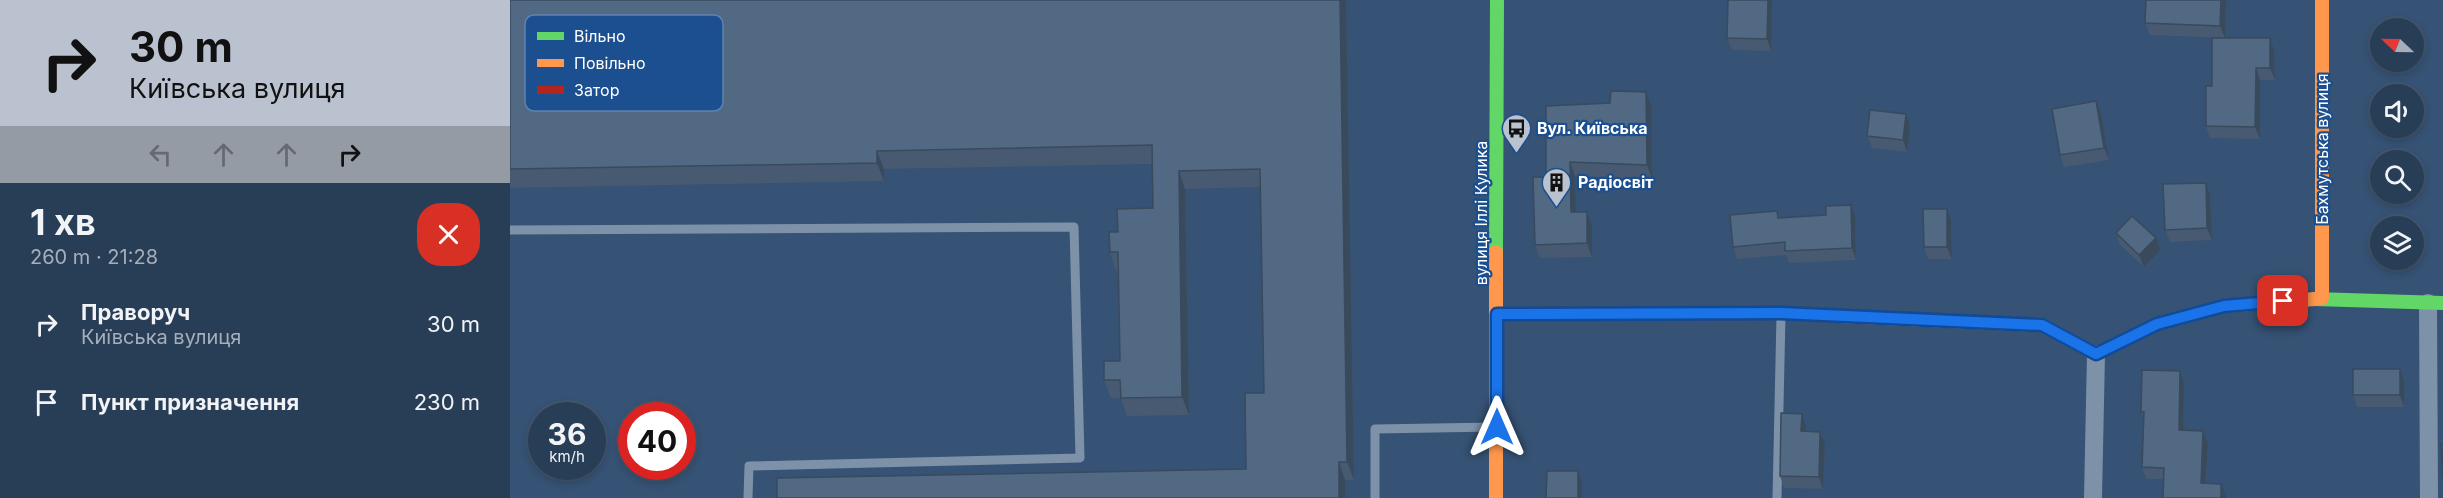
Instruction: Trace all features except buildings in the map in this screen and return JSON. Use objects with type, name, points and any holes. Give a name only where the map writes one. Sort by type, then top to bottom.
[{"type":"street","name":"вулиця Іллі Кулика","points":[[1497,0],[1497,498]]},
{"type":"street","name":"Бахмутська вулиця","points":[[2322,0],[2322,298]]},
{"type":"street","points":[[2096,354],[2157,324],[2224,306],[2322,298],[2436,303],[2429,498]]},
{"type":"street","points":[[1497,314],[1781,313],[2042,325],[2096,354]]},
{"type":"street","points":[[2093,498],[2096,354]]},
{"type":"lane","points":[[510,230],[1074,227],[1080,458],[749,466],[748,498]]},
{"type":"lane","points":[[1778,498],[1781,313]]},
{"type":"lane","points":[[1375,498],[1375,429],[1497,427]]},
{"type":"traffic: fast","points":[[1496,252],[1497,0]]},
{"type":"traffic: fast","points":[[2315,299],[2443,303]]},
{"type":"traffic: slow","points":[[2322,0],[2322,298]]},
{"type":"traffic: slow","points":[[1496,252],[1496,498]]},
{"type":"traffic: slow","points":[[1840,316],[2042,325],[2096,354],[2157,324],[2224,306],[2315,299]]},
{"type":"traffic: jam","points":[[1497,314],[1781,313],[1840,316]]},
{"type":"place","name":"Вул. Київська","points":[[1516,154]]},
{"type":"place","name":"Радіосвіт","points":[[1557,208]]},
{"type":"route","points":[[1497,427],[1497,314],[1781,313],[2042,325],[2096,354],[2157,324],[2224,306],[2283,301]]}]
